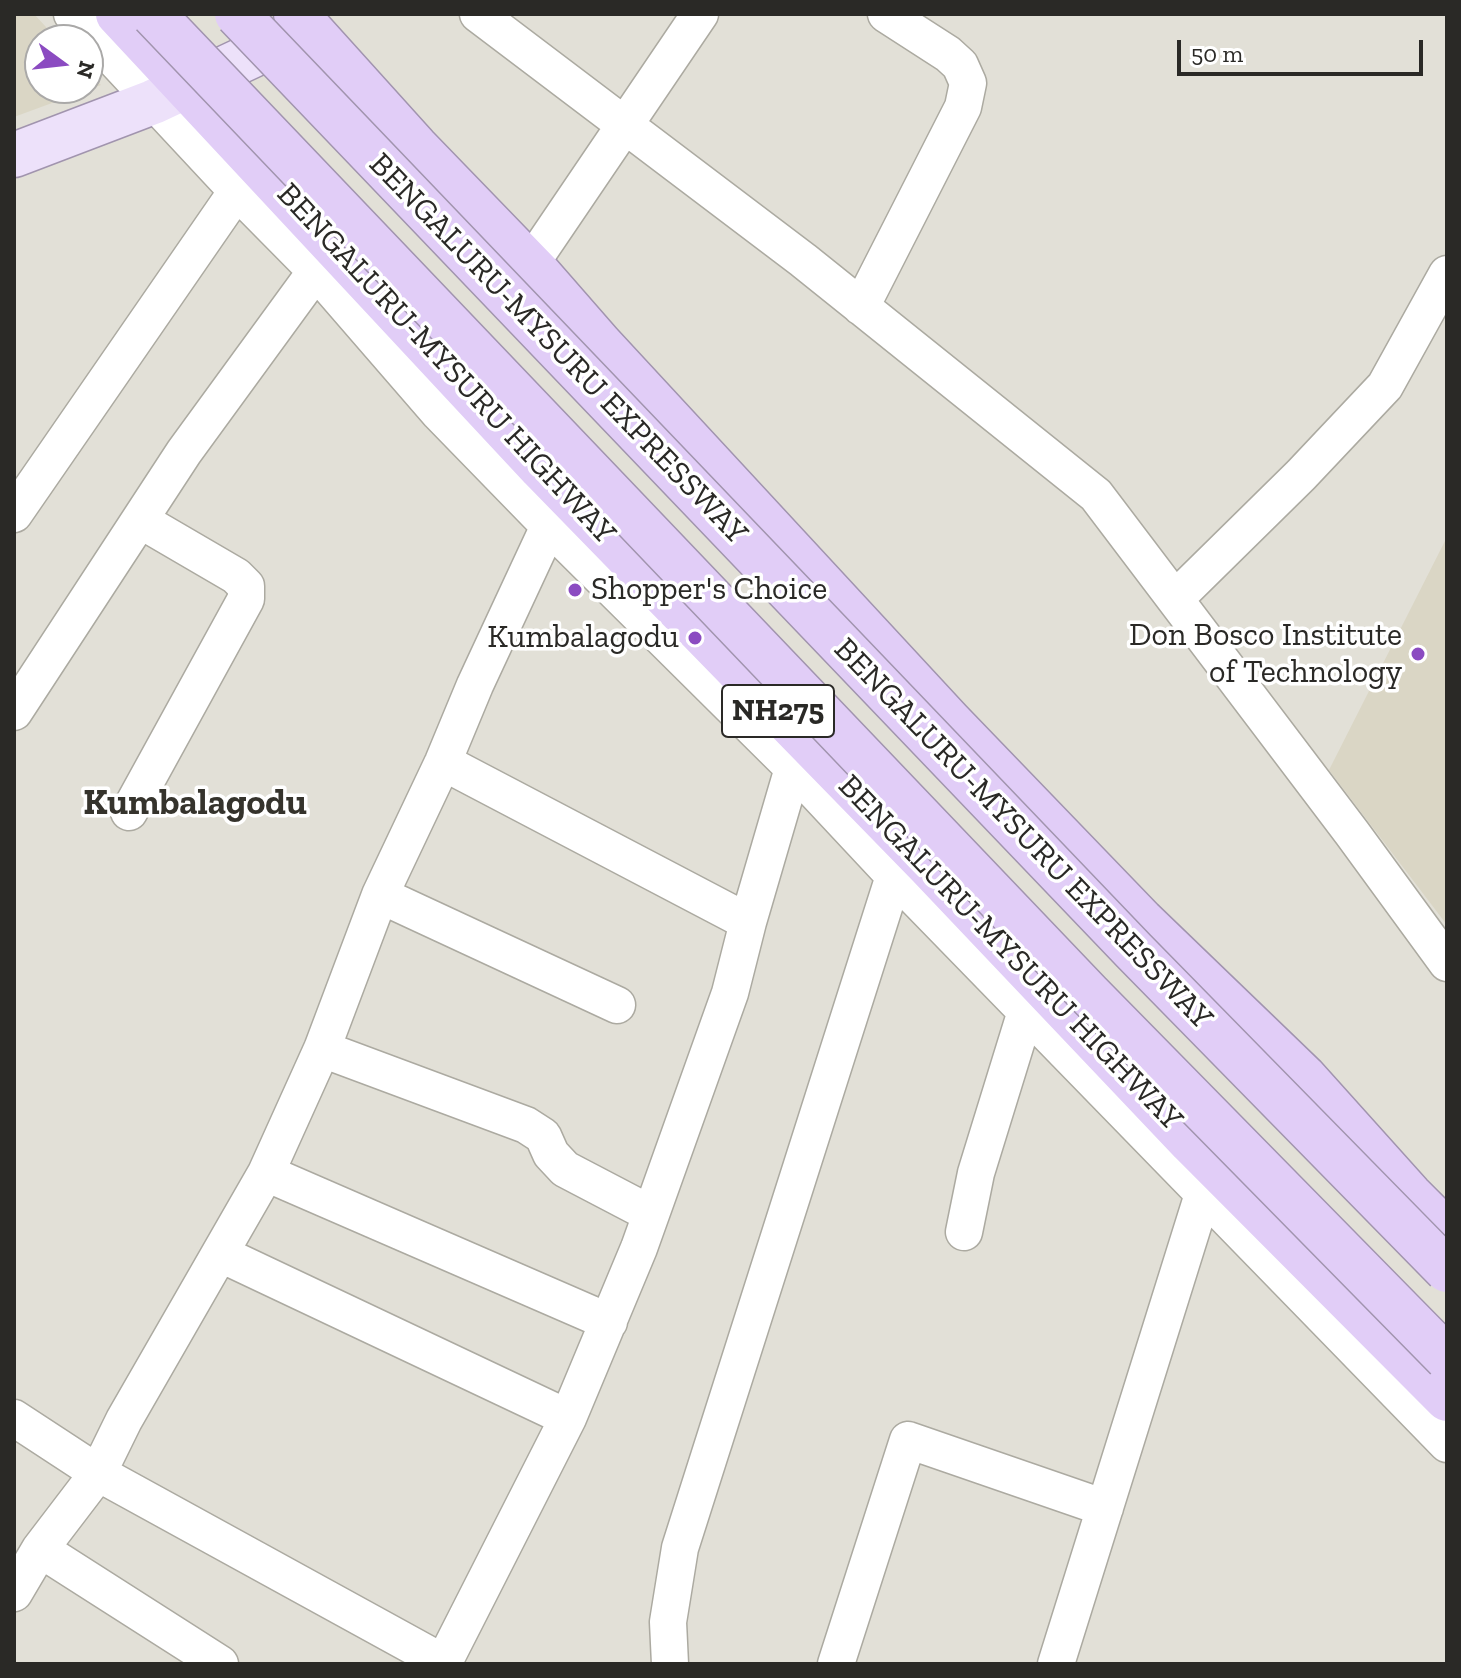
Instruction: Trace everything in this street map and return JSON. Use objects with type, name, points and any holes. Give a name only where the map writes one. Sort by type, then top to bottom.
[{"type":"highway","name":"BENGALURU-MYSURU HIGHWAY","points":[[118,14],[169,94],[541,468],[929,866],[1191,1142],[1428,1402]]},
{"type":"highway","name":"NH275","points":[[153,14],[1089,994],[1447,1358]]},
{"type":"highway","name":"BENGALURU-MYSURU EXPRESSWAY","points":[[237,14],[1112,928],[1447,1270]]},
{"type":"highway","name":"BENGALURU-MYSURU EXPRESSWAY","points":[[308,19],[416,147],[538,273],[949,721],[1142,921],[1304,1077],[1447,1232]]},
{"type":"main road","points":[[14,155],[169,94],[308,19]]},
{"type":"street","name":"NH275","points":[[72,14],[169,94],[237,191],[316,271],[439,413],[549,526],[793,768],[1203,1194],[1428,1402],[1447,1444]]},
{"type":"street","points":[[478,14],[803,260],[1096,495],[1447,963]]},
{"type":"street","points":[[540,250],[700,14]]},
{"type":"street","points":[[861,307],[963,107],[968,83],[960,65],[948,54],[886,14]]},
{"type":"street","name":"BENGALURU-MYSURU EXPRESSWAY","points":[[308,19],[540,250],[1116,870],[1447,1203]]},
{"type":"street","points":[[14,514],[237,191]]},
{"type":"street","points":[[14,712],[184,452],[316,271]]},
{"type":"street","points":[[1175,599],[1301,475],[1385,386],[1447,274]]},
{"type":"street","points":[[129,812],[246,599],[246,586],[236,576],[140,520]]},
{"type":"street","points":[[14,1593],[40,1549],[98,1473],[124,1420],[266,1173],[322,1049],[380,895],[549,526]]},
{"type":"street","points":[[443,762],[748,922]]},
{"type":"street","points":[[14,1418],[98,1473],[444,1664],[568,1418],[609,1322],[730,993],[793,768]]},
{"type":"street","points":[[670,1664],[668,1622],[680,1548],[894,876]]},
{"type":"street","points":[[380,895],[617,1005]]},
{"type":"street","points":[[964,1232],[976,1173],[1026,1011]]},
{"type":"street","points":[[322,1049],[526,1125],[543,1136],[551,1154],[565,1169],[651,1214]]},
{"type":"street","points":[[266,1173],[609,1322]]},
{"type":"street","points":[[1056,1664],[1203,1194]]},
{"type":"street","points":[[221,1254],[568,1418]]},
{"type":"street","points":[[1428,1402],[1447,1405]]},
{"type":"street","points":[[836,1664],[908,1440],[1105,1508]]},
{"type":"street","points":[[40,1549],[220,1664]]},
{"type":"shaded area","points":[[14,14],[34,14],[43,24],[24,24],[24,104],[49,104],[14,117]]},
{"type":"shaded area","name":"Don Bosco Institute of Technology","points":[[1447,537],[1447,925],[1329,770]]},
{"type":"place","name":"Shopper's Choice","points":[[575,590]]},
{"type":"place","name":"Kumbalagodu","points":[[695,638]]},
{"type":"place","name":"Don Bosco Institute of Technology","points":[[1418,654]]},
{"type":"district","name":"Kumbalagodu","points":[[195,804]]}]
